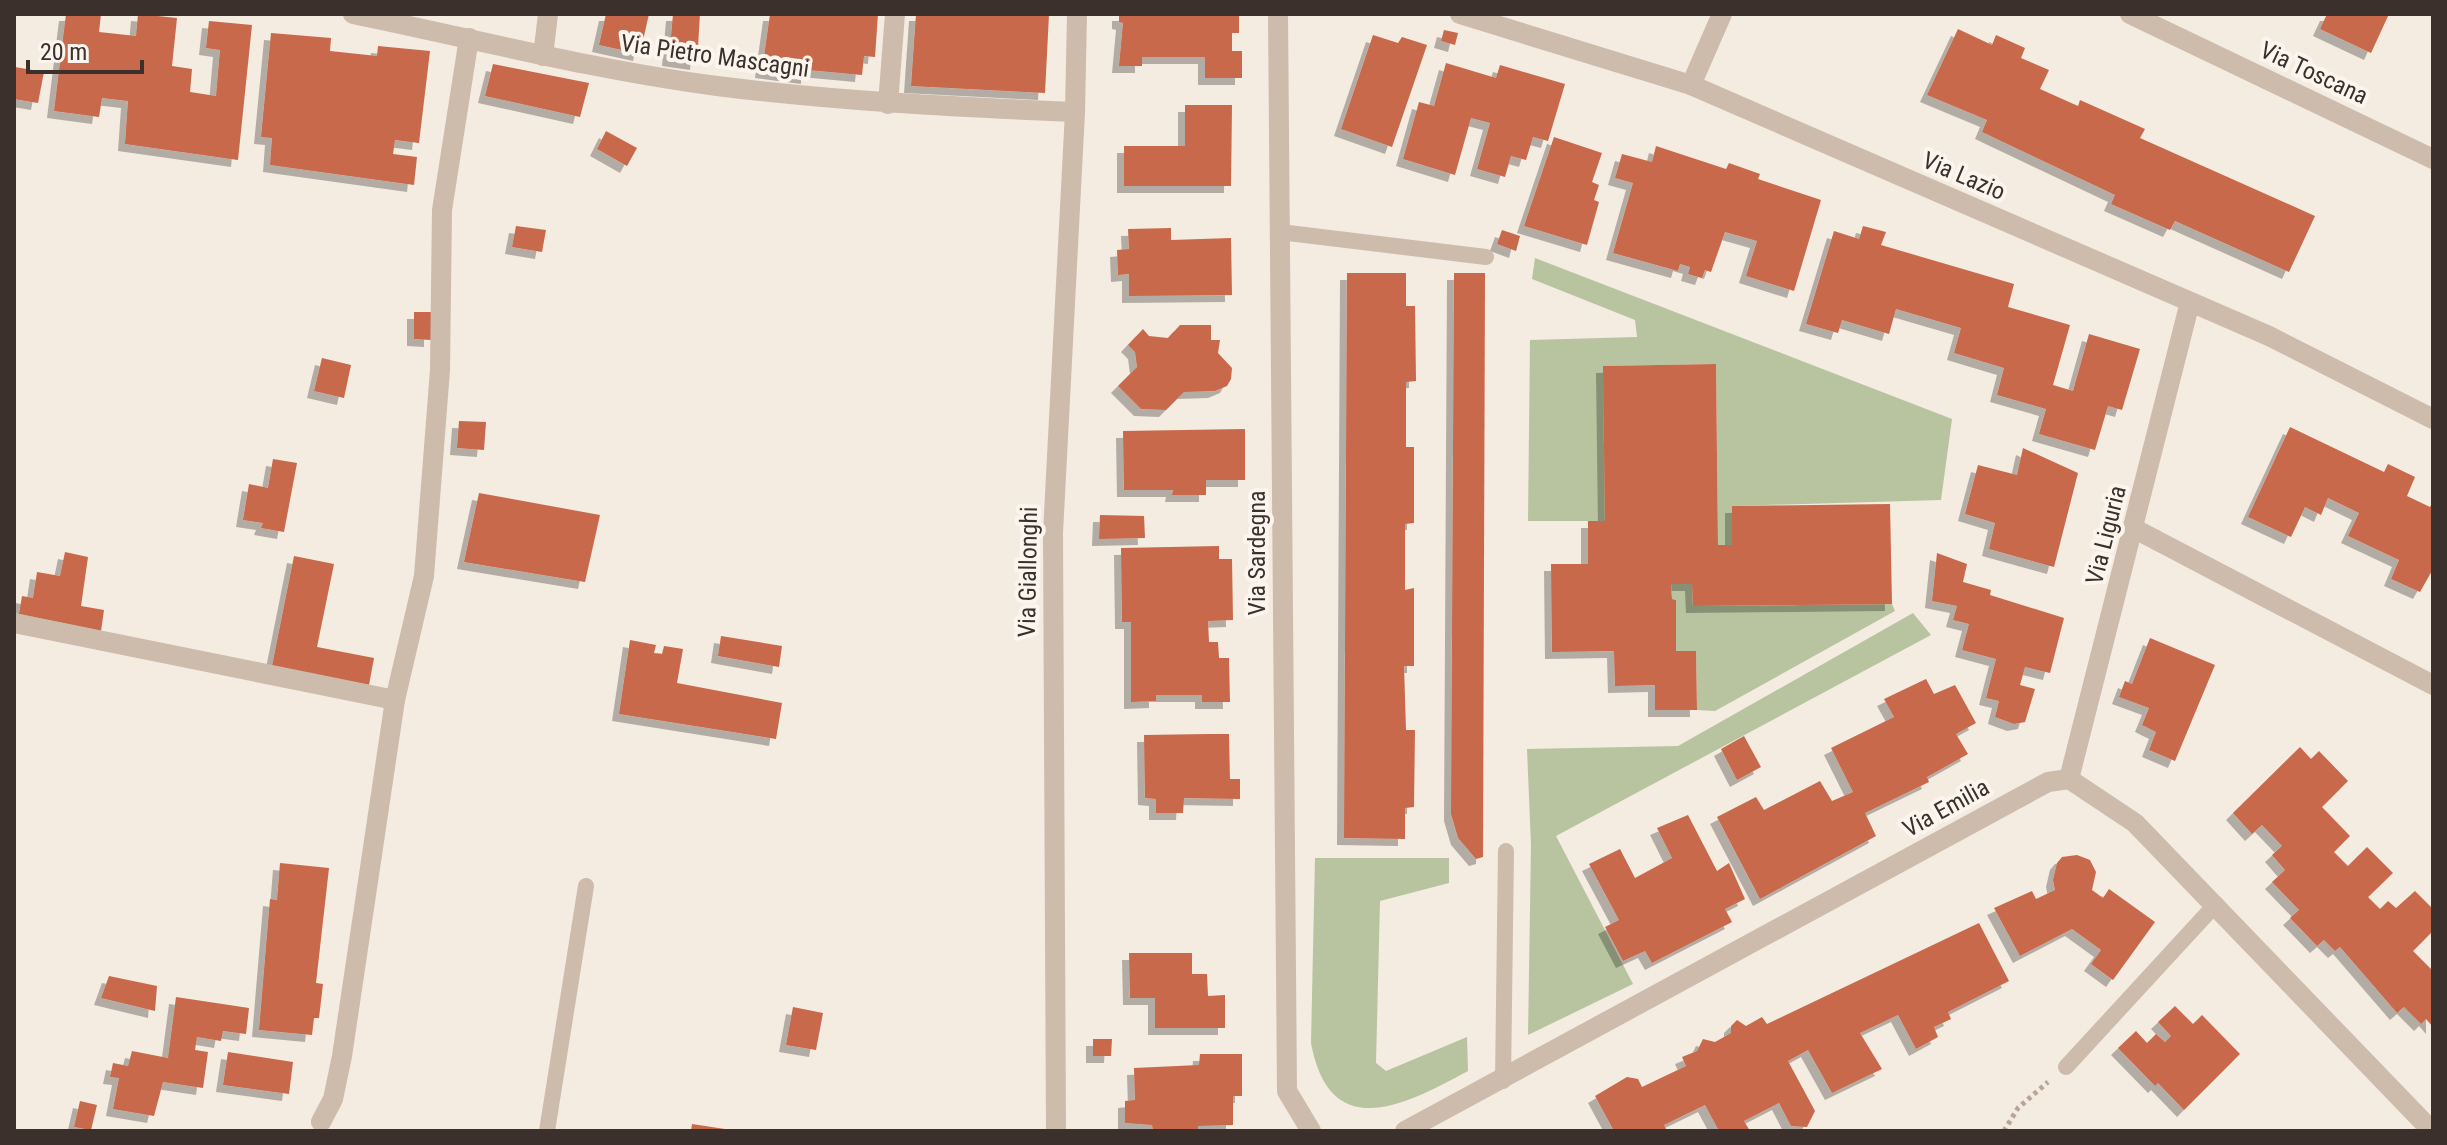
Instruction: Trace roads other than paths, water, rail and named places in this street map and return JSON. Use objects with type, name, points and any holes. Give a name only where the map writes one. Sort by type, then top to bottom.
[{"type":"street","name":"Via Pietro Mascagni","points":[[353,14],[543,56],[716,86],[888,104],[1075,112]]},
{"type":"street","points":[[543,56],[548,14]]},
{"type":"street","points":[[888,104],[895,14]]},
{"type":"street","name":"Via Giallonghi","points":[[1056,1131],[1053,533],[1075,112],[1077,14]]},
{"type":"street","name":"Via Sardegna","points":[[1278,14],[1287,1091],[1299,1117],[1311,1131]]},
{"type":"street","name":"Via Lazio","points":[[1460,14],[1691,85],[2269,336],[2433,419]]},
{"type":"street","points":[[1691,85],[1722,14]]},
{"type":"street","name":"Via Toscana","points":[[2130,14],[2433,159]]},
{"type":"street","points":[[321,1122],[333,1099],[342,1056],[395,700],[424,576],[440,370],[442,210],[469,38]]},
{"type":"street","name":"Via Liguria","points":[[2069,779],[2135,529],[2190,302]]},
{"type":"street","points":[[2135,529],[2433,685]]},
{"type":"street","points":[[14,623],[395,700]]},
{"type":"street","points":[[2069,779],[2135,823],[2432,1131]]},
{"type":"street","name":"Via Emilia","points":[[1405,1131],[1503,1081],[2048,782],[2069,779]]},
{"type":"lane","points":[[1280,232],[1486,257]]},
{"type":"lane","points":[[1503,1081],[1506,851]]},
{"type":"lane","points":[[547,1131],[586,886]]},
{"type":"lane","points":[[2066,1067],[2216,904]]}]
